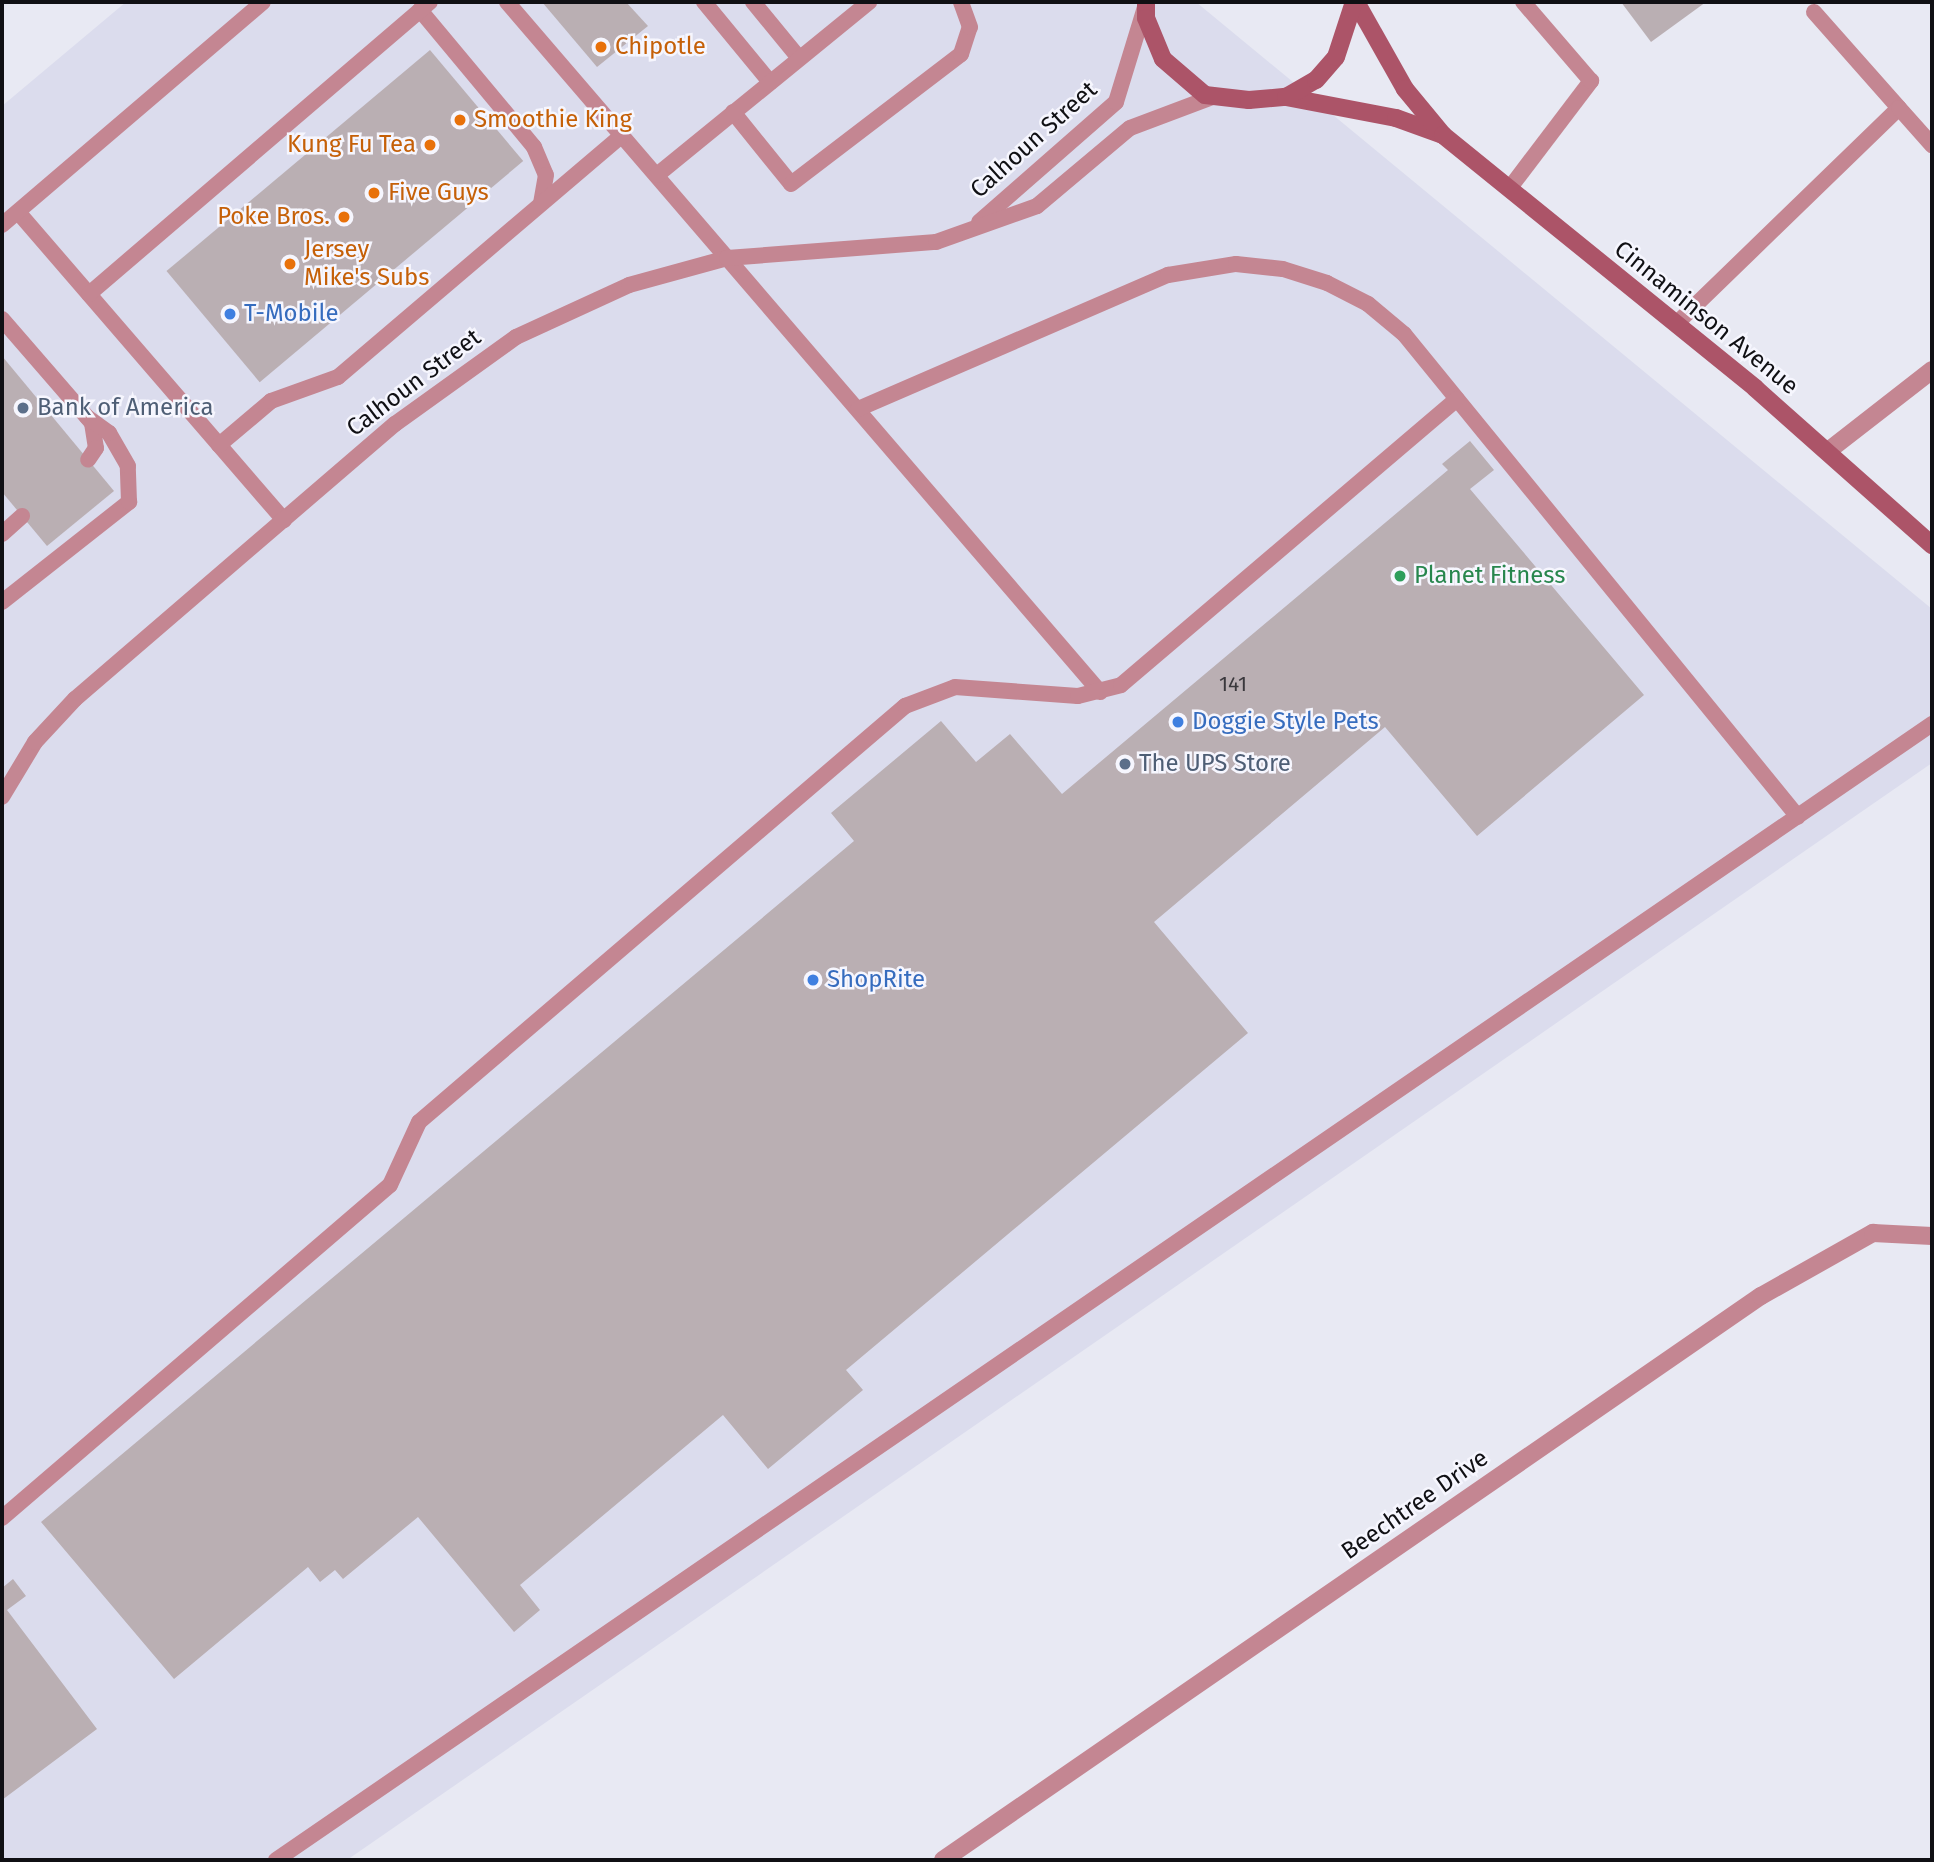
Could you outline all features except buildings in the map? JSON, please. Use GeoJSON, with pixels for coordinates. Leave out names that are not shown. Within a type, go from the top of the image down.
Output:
{"type":"FeatureCollection","features":[{"type":"Feature","properties":{"kind":"main road"},"geometry":{"type":"LineString","coordinates":[[1286,97],[1316,80],[1332,63],[1348,29],[1355,2]]}},
{"type":"Feature","properties":{"kind":"main road","name":"Cinnaminson Avenue"},"geometry":{"type":"LineString","coordinates":[[1355,2],[1405,89],[1443,135],[1828,451],[1932,545]]}},
{"type":"Feature","properties":{"kind":"main road"},"geometry":{"type":"LineString","coordinates":[[1146,3],[1163,59],[1187,84],[1212,97]]}},
{"type":"Feature","properties":{"kind":"main road","name":"Cinnaminson Avenue"},"geometry":{"type":"LineString","coordinates":[[1212,97],[1286,97],[1396,118],[1443,135]]}},
{"type":"Feature","properties":{"kind":"street"},"geometry":{"type":"LineString","coordinates":[[1828,451],[1932,370]]}},
{"type":"Feature","properties":{"kind":"street","name":"Beechtree Drive"},"geometry":{"type":"LineString","coordinates":[[943,1860],[1760,1296],[1873,1233],[1932,1236]]}},
{"type":"Feature","properties":{"kind":"lane"},"geometry":{"type":"LineString","coordinates":[[2,225],[263,2]]}},
{"type":"Feature","properties":{"kind":"lane"},"geometry":{"type":"LineString","coordinates":[[506,2],[1100,692]]}},
{"type":"Feature","properties":{"kind":"lane"},"geometry":{"type":"LineString","coordinates":[[705,2],[770,82]]}},
{"type":"Feature","properties":{"kind":"lane"},"geometry":{"type":"LineString","coordinates":[[753,2],[799,58]]}},
{"type":"Feature","properties":{"kind":"lane"},"geometry":{"type":"LineString","coordinates":[[657,175],[869,2]]}},
{"type":"Feature","properties":{"kind":"lane"},"geometry":{"type":"LineString","coordinates":[[733,112],[791,184],[961,54],[970,27],[961,2]]}},
{"type":"Feature","properties":{"kind":"lane"},"geometry":{"type":"LineString","coordinates":[[1509,189],[1591,81],[1522,2]]}},
{"type":"Feature","properties":{"kind":"lane","name":"Calhoun Street"},"geometry":{"type":"LineString","coordinates":[[972,228],[1116,102],[1146,3]]}},
{"type":"Feature","properties":{"kind":"lane"},"geometry":{"type":"LineString","coordinates":[[89,294],[425,6],[539,153],[546,174],[540,205]]}},
{"type":"Feature","properties":{"kind":"lane"},"geometry":{"type":"LineString","coordinates":[[1814,12],[1932,145]]}},
{"type":"Feature","properties":{"kind":"lane","name":"Calhoun Street"},"geometry":{"type":"LineString","coordinates":[[2,797],[35,742],[75,699],[395,424],[516,337],[629,285],[727,258],[936,242],[1037,206],[1130,128],[1212,97]]}},
{"type":"Feature","properties":{"kind":"lane"},"geometry":{"type":"LineString","coordinates":[[1676,324],[1899,108]]}},
{"type":"Feature","properties":{"kind":"lane"},"geometry":{"type":"LineString","coordinates":[[219,445],[271,401],[338,377],[622,135]]}},
{"type":"Feature","properties":{"kind":"lane"},"geometry":{"type":"LineString","coordinates":[[18,212],[284,520]]}},
{"type":"Feature","properties":{"kind":"lane"},"geometry":{"type":"LineString","coordinates":[[858,409],[1168,275],[1237,264],[1306,275],[1358,298],[1404,334],[1798,817]]}},
{"type":"Feature","properties":{"kind":"lane"},"geometry":{"type":"LineString","coordinates":[[2,318],[87,418],[109,433],[128,466],[129,502],[2,602]]}},
{"type":"Feature","properties":{"kind":"lane"},"geometry":{"type":"LineString","coordinates":[[2,1518],[390,1185],[419,1122],[905,706],[955,687],[1067,695],[1100,692],[1130,679],[1457,399]]}},
{"type":"Feature","properties":{"kind":"lane"},"geometry":{"type":"LineString","coordinates":[[87,418],[97,440],[88,460]]}},
{"type":"Feature","properties":{"kind":"lane"},"geometry":{"type":"LineString","coordinates":[[2,534],[22,516]]}},
{"type":"Feature","properties":{"kind":"lane"},"geometry":{"type":"LineString","coordinates":[[276,1860],[1932,724]]}},
{"type":"Feature","properties":{"kind":"shaded area"},"geometry":{"type":"Polygon","coordinates":[[[126,2],[1196,2],[1932,609],[1932,763],[347,1860],[2,1860],[2,106],[126,2]]]}},
{"type":"Feature","properties":{"kind":"place","name":"Chipotle"},"geometry":{"type":"Point","coordinates":[601,47]}},
{"type":"Feature","properties":{"kind":"place","name":"Smoothie King"},"geometry":{"type":"Point","coordinates":[460,120]}},
{"type":"Feature","properties":{"kind":"place","name":"Kung Fu Tea"},"geometry":{"type":"Point","coordinates":[430,145]}},
{"type":"Feature","properties":{"kind":"place","name":"Five Guys"},"geometry":{"type":"Point","coordinates":[374,193]}},
{"type":"Feature","properties":{"kind":"place","name":"Poke Bros."},"geometry":{"type":"Point","coordinates":[344,217]}},
{"type":"Feature","properties":{"kind":"place","name":"Jersey Mike's Subs"},"geometry":{"type":"Point","coordinates":[290,264]}},
{"type":"Feature","properties":{"kind":"place","name":"T-Mobile"},"geometry":{"type":"Point","coordinates":[230,314]}},
{"type":"Feature","properties":{"kind":"place","name":"Bank of America"},"geometry":{"type":"Point","coordinates":[23,408]}},
{"type":"Feature","properties":{"kind":"place","name":"Planet Fitness"},"geometry":{"type":"Point","coordinates":[1400,576]}},
{"type":"Feature","properties":{"kind":"place","name":"Doggie Style Pets"},"geometry":{"type":"Point","coordinates":[1178,722]}},
{"type":"Feature","properties":{"kind":"place","name":"The UPS Store"},"geometry":{"type":"Point","coordinates":[1125,764]}},
{"type":"Feature","properties":{"kind":"place","name":"ShopRite"},"geometry":{"type":"Point","coordinates":[813,980]}}]}
